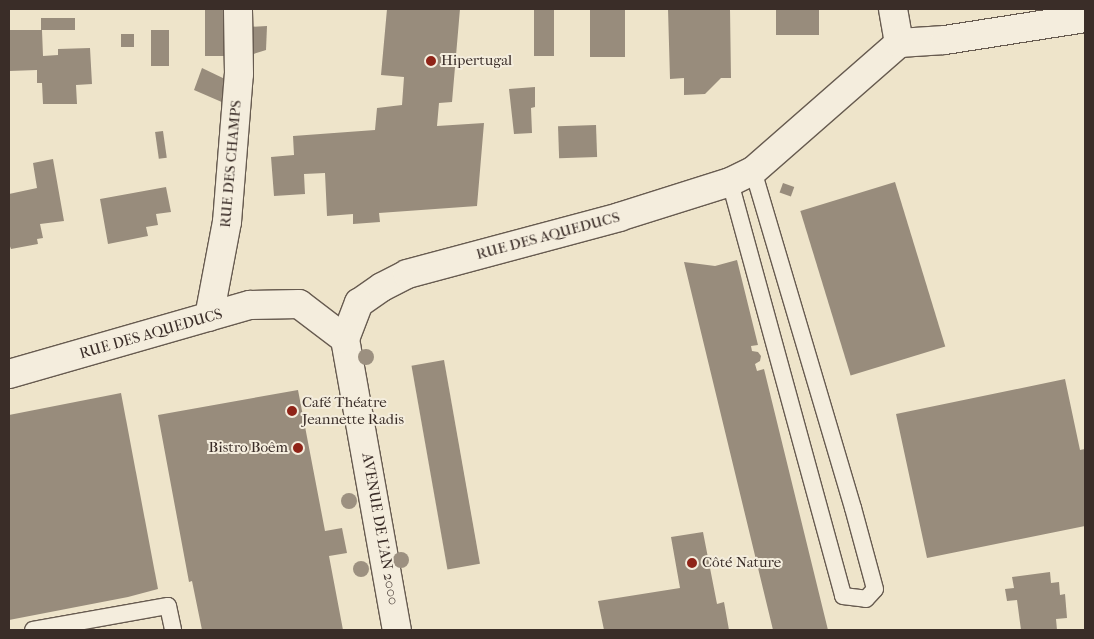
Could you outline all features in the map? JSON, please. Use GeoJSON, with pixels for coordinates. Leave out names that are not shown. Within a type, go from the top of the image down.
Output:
{"type":"FeatureCollection","features":[{"type":"Feature","properties":{"kind":"street","name":"RUE DES CHAMPS"},"geometry":{"type":"LineString","coordinates":[[209,317],[227,222],[239,74],[238,9]]}},
{"type":"Feature","properties":{"kind":"street"},"geometry":{"type":"LineString","coordinates":[[893,9],[899,43],[945,40],[1085,18]]}},
{"type":"Feature","properties":{"kind":"street","name":"RUE DES AQUEDUCS"},"geometry":{"type":"LineString","coordinates":[[9,374],[250,305],[299,304],[345,339],[359,303],[382,287],[407,274],[619,218],[741,176],[899,43]]}},
{"type":"Feature","properties":{"kind":"street","name":"AVENUE DE L'AN 2000"},"geometry":{"type":"LineString","coordinates":[[345,339],[397,630]]}},
{"type":"Feature","properties":{"kind":"lane"},"geometry":{"type":"LineString","coordinates":[[741,176],[854,508],[875,590],[866,598],[843,596],[741,176]]}},
{"type":"Feature","properties":{"kind":"lane"},"geometry":{"type":"LineString","coordinates":[[33,630],[168,606],[173,630]]}},
{"type":"Feature","properties":{"kind":"building"},"geometry":{"type":"Polygon","coordinates":[[[205,9],[230,9],[230,56],[205,56],[205,9]]]}},
{"type":"Feature","properties":{"kind":"building"},"geometry":{"type":"Polygon","coordinates":[[[387,9],[460,9],[452,102],[439,103],[437,126],[484,123],[477,206],[379,213],[380,222],[353,224],[353,214],[327,216],[325,173],[304,174],[305,194],[274,196],[271,157],[294,155],[293,136],[375,130],[377,108],[402,105],[404,77],[381,75],[387,9]]]}},
{"type":"Feature","properties":{"kind":"building"},"geometry":{"type":"Polygon","coordinates":[[[534,9],[554,9],[554,56],[534,56],[534,9]]]}},
{"type":"Feature","properties":{"kind":"building"},"geometry":{"type":"Polygon","coordinates":[[[590,9],[625,9],[625,57],[590,57],[590,9]]]}},
{"type":"Feature","properties":{"kind":"building"},"geometry":{"type":"Polygon","coordinates":[[[668,9],[730,9],[731,78],[721,78],[705,94],[684,95],[684,78],[670,79],[668,9]]]}},
{"type":"Feature","properties":{"kind":"building"},"geometry":{"type":"Polygon","coordinates":[[[776,9],[819,9],[819,35],[776,35],[776,9]]]}},
{"type":"Feature","properties":{"kind":"building"},"geometry":{"type":"Polygon","coordinates":[[[41,18],[75,18],[75,30],[41,30],[41,18]]]}},
{"type":"Feature","properties":{"kind":"building"},"geometry":{"type":"Polygon","coordinates":[[[267,26],[266,50],[247,56],[248,27],[267,26]]]}},
{"type":"Feature","properties":{"kind":"building"},"geometry":{"type":"Polygon","coordinates":[[[9,30],[42,30],[43,56],[58,55],[58,49],[90,48],[92,84],[76,85],[77,104],[43,104],[42,83],[37,83],[37,70],[9,71],[9,30]]]}},
{"type":"Feature","properties":{"kind":"building"},"geometry":{"type":"Polygon","coordinates":[[[151,30],[169,30],[169,66],[151,66],[151,30]]]}},
{"type":"Feature","properties":{"kind":"building"},"geometry":{"type":"Polygon","coordinates":[[[121,34],[134,34],[134,47],[121,47],[121,34]]]}},
{"type":"Feature","properties":{"kind":"building"},"geometry":{"type":"Polygon","coordinates":[[[202,68],[227,80],[224,103],[194,90],[202,68]]]}},
{"type":"Feature","properties":{"kind":"building"},"geometry":{"type":"Polygon","coordinates":[[[535,87],[535,107],[531,108],[532,133],[514,134],[509,89],[535,87]]]}},
{"type":"Feature","properties":{"kind":"building"},"geometry":{"type":"Polygon","coordinates":[[[596,125],[597,157],[559,158],[558,126],[596,125]]]}},
{"type":"Feature","properties":{"kind":"building"},"geometry":{"type":"Polygon","coordinates":[[[163,131],[167,158],[159,159],[155,132],[163,131]]]}},
{"type":"Feature","properties":{"kind":"building"},"geometry":{"type":"Polygon","coordinates":[[[53,159],[64,221],[40,224],[43,238],[37,239],[38,244],[11,249],[9,244],[9,194],[37,188],[33,163],[53,159]]]}},
{"type":"Feature","properties":{"kind":"building"},"geometry":{"type":"Polygon","coordinates":[[[895,182],[945,346],[851,375],[800,211],[895,182]]]}},
{"type":"Feature","properties":{"kind":"building"},"geometry":{"type":"Polygon","coordinates":[[[783,183],[794,187],[791,197],[780,192],[783,183]]]}},
{"type":"Feature","properties":{"kind":"building"},"geometry":{"type":"Polygon","coordinates":[[[166,187],[171,212],[156,214],[158,225],[146,227],[148,236],[108,244],[100,199],[166,187]]]}},
{"type":"Feature","properties":{"kind":"building"},"geometry":{"type":"Polygon","coordinates":[[[737,260],[758,345],[751,346],[752,351],[758,352],[761,356],[760,361],[755,364],[757,371],[764,369],[828,630],[773,630],[684,262],[715,266],[737,260]]]}},
{"type":"Feature","properties":{"kind":"building"},"geometry":{"type":"Polygon","coordinates":[[[444,360],[480,564],[447,570],[412,366],[444,360]]]}},
{"type":"Feature","properties":{"kind":"building"},"geometry":{"type":"Polygon","coordinates":[[[1065,379],[1080,450],[1085,449],[1085,526],[927,558],[896,414],[1065,379]]]}},
{"type":"Feature","properties":{"kind":"building"},"geometry":{"type":"Polygon","coordinates":[[[298,390],[325,531],[342,528],[347,553],[329,556],[343,630],[202,630],[192,581],[189,582],[158,415],[298,390]]]}},
{"type":"Feature","properties":{"kind":"building"},"geometry":{"type":"Polygon","coordinates":[[[121,393],[158,589],[128,597],[9,620],[9,415],[121,393]]]}},
{"type":"Feature","properties":{"kind":"building","name":"Côté Nature"},"geometry":{"type":"Polygon","coordinates":[[[703,532],[717,604],[724,602],[729,630],[604,630],[598,601],[680,588],[671,537],[703,532]]]}},
{"type":"Feature","properties":{"kind":"building"},"geometry":{"type":"Polygon","coordinates":[[[1050,572],[1051,583],[1059,582],[1060,595],[1065,594],[1067,618],[1056,619],[1057,630],[1021,630],[1017,600],[1007,601],[1005,589],[1014,588],[1012,577],[1050,572]]]}},
{"type":"Feature","properties":{"kind":"place","name":"Hipertugal"},"geometry":{"type":"Point","coordinates":[431,61]}},
{"type":"Feature","properties":{"kind":"place","name":"Café Théatre Jeannette Radis"},"geometry":{"type":"Point","coordinates":[292,411]}},
{"type":"Feature","properties":{"kind":"place","name":"Bistro Boêm"},"geometry":{"type":"Point","coordinates":[298,448]}},
{"type":"Feature","properties":{"kind":"place","name":"Côté Nature"},"geometry":{"type":"Point","coordinates":[692,563]}}]}
